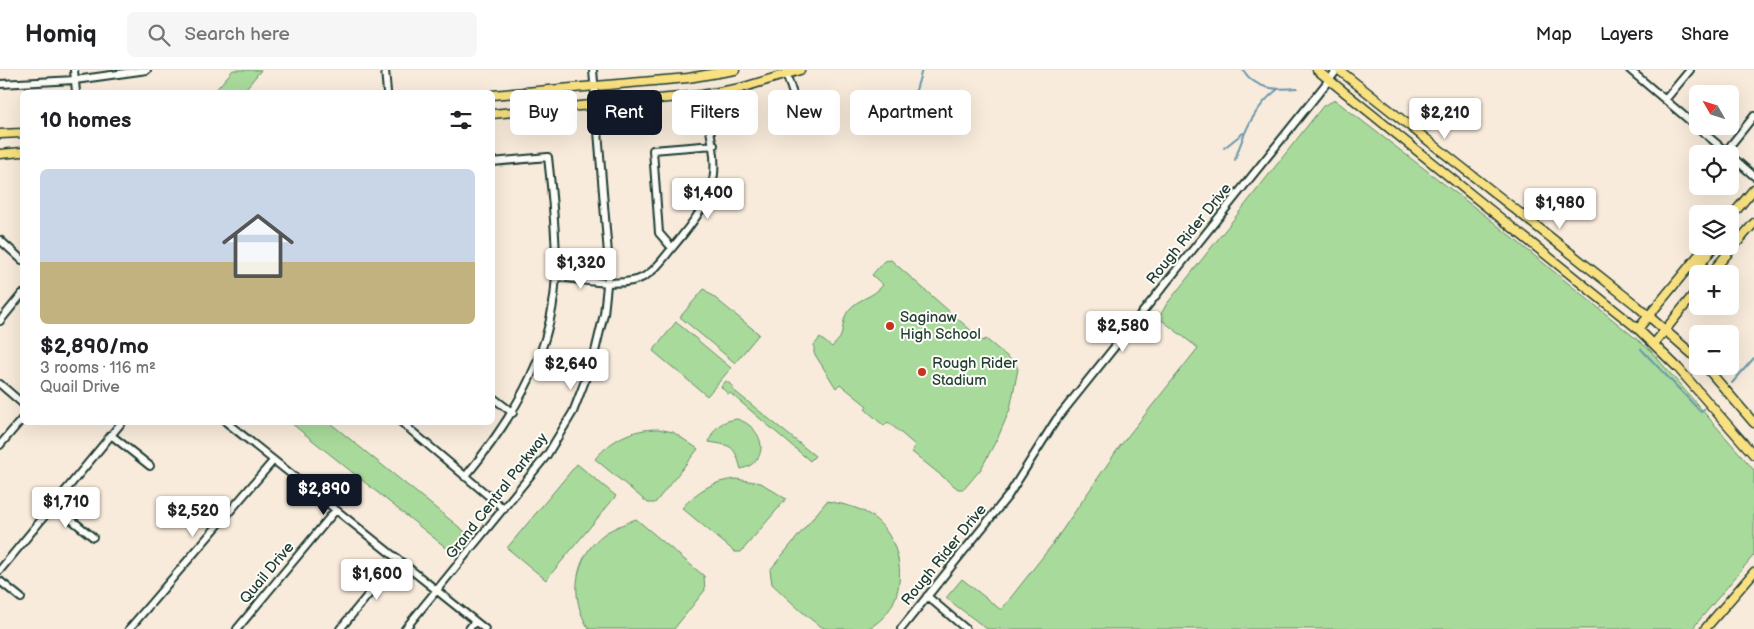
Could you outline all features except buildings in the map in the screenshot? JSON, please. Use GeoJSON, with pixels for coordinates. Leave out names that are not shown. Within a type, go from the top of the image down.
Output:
{"type":"FeatureCollection","features":[{"type":"Feature","properties":{"kind":"main road"},"geometry":{"type":"LineString","coordinates":[[495,95],[688,78],[735,70]]}},
{"type":"Feature","properties":{"kind":"main road"},"geometry":{"type":"LineString","coordinates":[[731,90],[786,72],[800,70]]}},
{"type":"Feature","properties":{"kind":"main road"},"geometry":{"type":"LineString","coordinates":[[1317,70],[1638,329],[1678,368],[1754,455]]}},
{"type":"Feature","properties":{"kind":"main road"},"geometry":{"type":"LineString","coordinates":[[1338,70],[1649,315],[1689,351]]}},
{"type":"Feature","properties":{"kind":"main road"},"geometry":{"type":"LineString","coordinates":[[495,114],[587,105]]}},
{"type":"Feature","properties":{"kind":"main road"},"geometry":{"type":"LineString","coordinates":[[0,134],[20,133]]}},
{"type":"Feature","properties":{"kind":"main road"},"geometry":{"type":"LineString","coordinates":[[0,154],[20,152]]}},
{"type":"Feature","properties":{"kind":"main road"},"geometry":{"type":"LineString","coordinates":[[1739,207],[1754,189]]}},
{"type":"Feature","properties":{"kind":"main road"},"geometry":{"type":"LineString","coordinates":[[1718,265],[1754,223]]}},
{"type":"Feature","properties":{"kind":"main road"},"geometry":{"type":"LineString","coordinates":[[1638,329],[1699,255]]}},
{"type":"Feature","properties":{"kind":"main road"},"geometry":{"type":"LineString","coordinates":[[1654,344],[1689,300]]}},
{"type":"Feature","properties":{"kind":"main road"},"geometry":{"type":"LineString","coordinates":[[1713,375],[1754,423]]}},
{"type":"Feature","properties":{"kind":"main road"},"geometry":{"type":"LineString","coordinates":[[1705,629],[1754,572]]}},
{"type":"Feature","properties":{"kind":"street"},"geometry":{"type":"LineString","coordinates":[[74,70],[76,90]]}},
{"type":"Feature","properties":{"kind":"street"},"geometry":{"type":"LineString","coordinates":[[0,84],[75,80],[147,70]]}},
{"type":"Feature","properties":{"kind":"street"},"geometry":{"type":"LineString","coordinates":[[385,70],[386,90]]}},
{"type":"Feature","properties":{"kind":"street","name":"Grand Central Parkway"},"geometry":{"type":"LineString","coordinates":[[593,70],[595,90]]}},
{"type":"Feature","properties":{"kind":"street","name":"Rough Rider Drive"},"geometry":{"type":"LineString","coordinates":[[900,629],[1008,496],[1056,420],[1338,70]]}},
{"type":"Feature","properties":{"kind":"street"},"geometry":{"type":"LineString","coordinates":[[1630,70],[1718,145]]}},
{"type":"Feature","properties":{"kind":"street"},"geometry":{"type":"LineString","coordinates":[[1665,100],[1690,70]]}},
{"type":"Feature","properties":{"kind":"street"},"geometry":{"type":"LineString","coordinates":[[786,72],[792,90]]}},
{"type":"Feature","properties":{"kind":"street"},"geometry":{"type":"LineString","coordinates":[[1734,145],[1754,116]]}},
{"type":"Feature","properties":{"kind":"street","name":"Grand Central Parkway"},"geometry":{"type":"LineString","coordinates":[[405,629],[548,455],[573,412],[597,349],[608,282],[608,237],[599,135]]}},
{"type":"Feature","properties":{"kind":"street"},"geometry":{"type":"LineString","coordinates":[[556,277],[608,282],[632,281],[645,276],[672,248],[699,215],[708,198],[715,172],[714,145],[712,135]]}},
{"type":"Feature","properties":{"kind":"street"},"geometry":{"type":"LineString","coordinates":[[672,248],[659,233],[653,150],[714,145]]}},
{"type":"Feature","properties":{"kind":"street"},"geometry":{"type":"LineString","coordinates":[[465,478],[513,413],[530,380],[545,341],[556,277],[556,244],[548,156],[495,162]]}},
{"type":"Feature","properties":{"kind":"street"},"geometry":{"type":"LineString","coordinates":[[1739,163],[1754,176]]}},
{"type":"Feature","properties":{"kind":"street"},"geometry":{"type":"LineString","coordinates":[[0,240],[20,258]]}},
{"type":"Feature","properties":{"kind":"street"},"geometry":{"type":"LineString","coordinates":[[0,321],[20,296]]}},
{"type":"Feature","properties":{"kind":"street"},"geometry":{"type":"LineString","coordinates":[[0,384],[20,401]]}},
{"type":"Feature","properties":{"kind":"street"},"geometry":{"type":"LineString","coordinates":[[495,399],[513,413]]}},
{"type":"Feature","properties":{"kind":"street"},"geometry":{"type":"LineString","coordinates":[[0,446],[20,421]]}},
{"type":"Feature","properties":{"kind":"street"},"geometry":{"type":"LineString","coordinates":[[0,570],[119,425]]}},
{"type":"Feature","properties":{"kind":"street"},"geometry":{"type":"LineString","coordinates":[[230,425],[335,511],[486,629]]}},
{"type":"Feature","properties":{"kind":"street"},"geometry":{"type":"LineString","coordinates":[[403,425],[504,509]]}},
{"type":"Feature","properties":{"kind":"street"},"geometry":{"type":"LineString","coordinates":[[111,435],[150,466]]}},
{"type":"Feature","properties":{"kind":"street"},"geometry":{"type":"LineString","coordinates":[[130,629],[273,461]]}},
{"type":"Feature","properties":{"kind":"street"},"geometry":{"type":"LineString","coordinates":[[53,505],[92,537]]}},
{"type":"Feature","properties":{"kind":"street","name":"Quail Drive"},"geometry":{"type":"LineString","coordinates":[[237,629],[335,511]]}},
{"type":"Feature","properties":{"kind":"street"},"geometry":{"type":"LineString","coordinates":[[340,629],[397,560]]}},
{"type":"Feature","properties":{"kind":"street"},"geometry":{"type":"LineString","coordinates":[[0,581],[21,598]]}},
{"type":"Feature","properties":{"kind":"street"},"geometry":{"type":"LineString","coordinates":[[926,596],[966,629]]}},
{"type":"Feature","properties":{"kind":"street"},"geometry":{"type":"LineString","coordinates":[[468,629],[475,621]]}},
{"type":"Feature","properties":{"kind":"green space"},"geometry":{"type":"Polygon","coordinates":[[[233,70],[261,70],[245,90],[216,90],[233,70]]]}},
{"type":"Feature","properties":{"kind":"green space"},"geometry":{"type":"Polygon","coordinates":[[[1335,100],[1487,217],[1650,350],[1754,470],[1754,555],[1692,629],[987,629],[946,598],[962,579],[1001,610],[1052,545],[1120,446],[1198,348],[1159,318],[1166,305],[1323,106],[1335,100]]]}},
{"type":"Feature","properties":{"kind":"green space","name":"Rough Rider Stadium"},"geometry":{"type":"Polygon","coordinates":[[[891,260],[983,341],[986,339],[1015,363],[1018,369],[1010,409],[999,435],[981,469],[964,489],[958,489],[912,452],[915,445],[888,422],[884,426],[865,409],[867,406],[840,384],[836,388],[814,353],[814,345],[820,338],[832,347],[839,339],[848,311],[852,306],[879,290],[883,285],[872,275],[884,261],[891,260]]]}},
{"type":"Feature","properties":{"kind":"green space"},"geometry":{"type":"Polygon","coordinates":[[[704,289],[759,334],[735,363],[680,317],[704,289]]]}},
{"type":"Feature","properties":{"kind":"green space"},"geometry":{"type":"Polygon","coordinates":[[[676,322],[731,368],[707,396],[653,351],[676,322]]]}},
{"type":"Feature","properties":{"kind":"green space"},"geometry":{"type":"Polygon","coordinates":[[[726,381],[734,387],[732,389],[815,456],[810,461],[730,393],[728,394],[721,387],[726,381]]]}},
{"type":"Feature","properties":{"kind":"green space"},"geometry":{"type":"Polygon","coordinates":[[[737,419],[753,429],[761,444],[757,459],[751,465],[741,469],[736,455],[731,448],[709,442],[713,432],[722,423],[737,419]]]}},
{"type":"Feature","properties":{"kind":"green space"},"geometry":{"type":"Polygon","coordinates":[[[293,425],[332,425],[469,535],[454,554],[293,425]]]}},
{"type":"Feature","properties":{"kind":"green space"},"geometry":{"type":"Polygon","coordinates":[[[649,429],[673,432],[698,449],[655,503],[648,503],[595,459],[608,446],[623,436],[649,429]]]}},
{"type":"Feature","properties":{"kind":"green space"},"geometry":{"type":"Polygon","coordinates":[[[577,464],[616,496],[546,580],[507,548],[577,464]]]}},
{"type":"Feature","properties":{"kind":"green space"},"geometry":{"type":"Polygon","coordinates":[[[736,479],[761,483],[786,499],[741,552],[735,552],[682,508],[706,488],[720,482],[736,479]]]}},
{"type":"Feature","properties":{"kind":"green space"},"geometry":{"type":"Polygon","coordinates":[[[827,501],[855,508],[870,515],[882,526],[891,540],[897,556],[900,572],[898,589],[892,604],[883,618],[869,628],[824,628],[805,614],[772,584],[770,570],[827,501]]]}},
{"type":"Feature","properties":{"kind":"green space"},"geometry":{"type":"Polygon","coordinates":[[[636,519],[704,576],[705,590],[674,629],[589,629],[582,617],[578,603],[578,577],[581,564],[587,552],[607,532],[636,519]]]}},
{"type":"Feature","properties":{"kind":"waterway"},"geometry":{"type":"LineString","coordinates":[[916,90],[922,70]]}},
{"type":"Feature","properties":{"kind":"waterway"},"geometry":{"type":"LineString","coordinates":[[1243,70],[1248,77],[1260,85],[1281,89],[1297,88]]}},
{"type":"Feature","properties":{"kind":"waterway"},"geometry":{"type":"LineString","coordinates":[[1235,160],[1242,140],[1256,112],[1278,89]]}},
{"type":"Feature","properties":{"kind":"waterway"},"geometry":{"type":"LineString","coordinates":[[1224,148],[1243,133]]}},
{"type":"Feature","properties":{"kind":"waterway"},"geometry":{"type":"LineString","coordinates":[[1641,349],[1701,412],[1704,409]]}},
{"type":"Feature","properties":{"kind":"waterway"},"geometry":{"type":"LineString","coordinates":[[1732,383],[1754,358]]}},
{"type":"Feature","properties":{"kind":"place","name":"Saginaw High School"},"geometry":{"type":"Point","coordinates":[890,326]}},
{"type":"Feature","properties":{"kind":"place","name":"Rough Rider Stadium"},"geometry":{"type":"Point","coordinates":[922,372]}}]}
